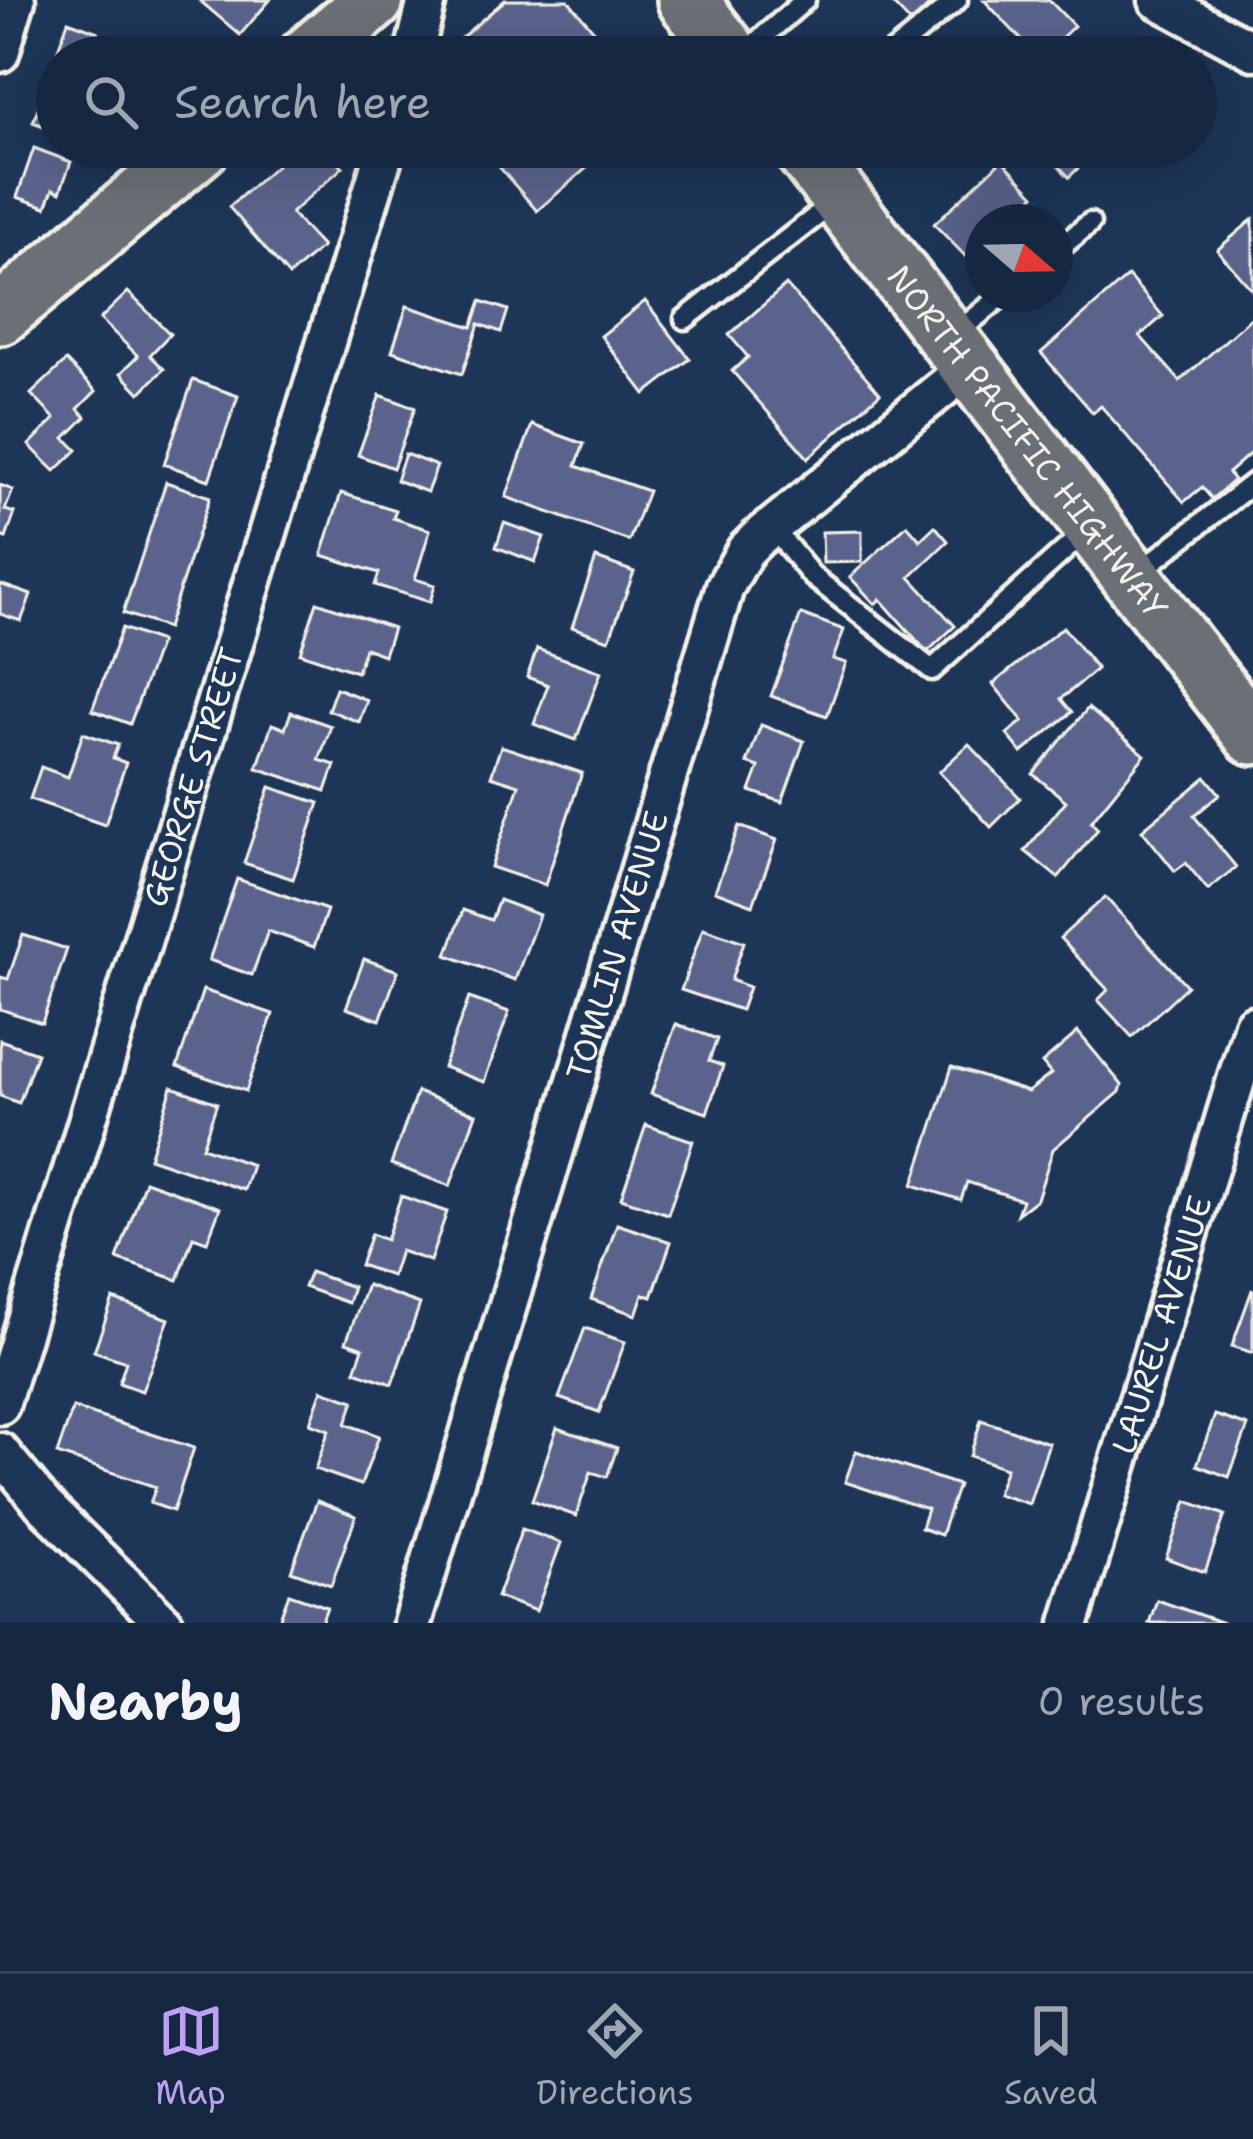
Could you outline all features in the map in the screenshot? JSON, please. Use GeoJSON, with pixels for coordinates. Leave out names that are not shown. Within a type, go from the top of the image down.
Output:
{"type":"FeatureCollection","features":[{"type":"Feature","properties":{"kind":"main road"},"geometry":{"type":"LineString","coordinates":[[332,36],[374,0]]}},
{"type":"Feature","properties":{"kind":"main road"},"geometry":{"type":"LineString","coordinates":[[688,0],[718,36]]}},
{"type":"Feature","properties":{"kind":"main road"},"geometry":{"type":"LineString","coordinates":[[0,315],[175,168]]}},
{"type":"Feature","properties":{"kind":"main road","name":"NORTH PACIFIC HIGHWAY"},"geometry":{"type":"LineString","coordinates":[[817,168],[1253,735]]}},
{"type":"Feature","properties":{"kind":"street"},"geometry":{"type":"LineString","coordinates":[[0,53],[16,0]]}},
{"type":"Feature","properties":{"kind":"street"},"geometry":{"type":"LineString","coordinates":[[418,36],[427,0]]}},
{"type":"Feature","properties":{"kind":"street"},"geometry":{"type":"LineString","coordinates":[[1158,0],[1253,51]]}},
{"type":"Feature","properties":{"kind":"street","name":"GEORGE STREET"},"geometry":{"type":"LineString","coordinates":[[0,1405],[380,168]]}},
{"type":"Feature","properties":{"kind":"street","name":"TOMLIN AVENUE"},"geometry":{"type":"LineString","coordinates":[[412,1623],[725,587],[745,551],[960,353]]}},
{"type":"Feature","properties":{"kind":"street","name":"LAUREL AVENUE"},"geometry":{"type":"LineString","coordinates":[[1070,1623],[1253,1025]]}},
{"type":"Feature","properties":{"kind":"street"},"geometry":{"type":"LineString","coordinates":[[0,1452],[44,1505],[164,1623]]}},
{"type":"Feature","properties":{"kind":"lane"},"geometry":{"type":"LineString","coordinates":[[761,36],[805,0]]}},
{"type":"Feature","properties":{"kind":"lane"},"geometry":{"type":"LineString","coordinates":[[913,36],[957,0]]}},
{"type":"Feature","properties":{"kind":"lane"},"geometry":{"type":"LineString","coordinates":[[685,319],[840,197]]}},
{"type":"Feature","properties":{"kind":"lane"},"geometry":{"type":"LineString","coordinates":[[1073,237],[1090,223]]}},
{"type":"Feature","properties":{"kind":"lane"},"geometry":{"type":"LineString","coordinates":[[960,353],[991,312]]}},
{"type":"Feature","properties":{"kind":"lane"},"geometry":{"type":"LineString","coordinates":[[1133,577],[1253,483]]}},
{"type":"Feature","properties":{"kind":"lane"},"geometry":{"type":"LineString","coordinates":[[772,527],[812,576],[932,670],[1093,524]]}},
{"type":"Feature","properties":{"kind":"building"},"geometry":{"type":"Polygon","coordinates":[[[199,0],[270,0],[240,35],[199,0]]]}},
{"type":"Feature","properties":{"kind":"building"},"geometry":{"type":"Polygon","coordinates":[[[505,0],[568,0],[598,36],[463,36],[505,0]]]}},
{"type":"Feature","properties":{"kind":"building"},"geometry":{"type":"Polygon","coordinates":[[[889,0],[935,0],[911,23],[889,0]]]}},
{"type":"Feature","properties":{"kind":"building"},"geometry":{"type":"Polygon","coordinates":[[[984,0],[1049,0],[1074,26],[1063,36],[1018,36],[984,0]]]}},
{"type":"Feature","properties":{"kind":"building"},"geometry":{"type":"Polygon","coordinates":[[[68,21],[98,32],[97,36],[63,36],[68,21]]]}},
{"type":"Feature","properties":{"kind":"building"},"geometry":{"type":"Polygon","coordinates":[[[34,148],[36,168],[69,168],[60,192],[53,189],[46,207],[17,197],[34,148]]]}},
{"type":"Feature","properties":{"kind":"building"},"geometry":{"type":"Polygon","coordinates":[[[273,168],[342,168],[291,213],[322,247],[289,276],[229,207],[273,168]]]}},
{"type":"Feature","properties":{"kind":"building"},"geometry":{"type":"Polygon","coordinates":[[[500,168],[587,168],[537,211],[500,168]]]}},
{"type":"Feature","properties":{"kind":"building"},"geometry":{"type":"Polygon","coordinates":[[[994,168],[1010,168],[1035,195],[1026,204],[965,204],[965,256],[934,224],[994,168]]]}},
{"type":"Feature","properties":{"kind":"building"},"geometry":{"type":"Polygon","coordinates":[[[1253,219],[1253,291],[1217,250],[1253,219]]]}},
{"type":"Feature","properties":{"kind":"building"},"geometry":{"type":"Polygon","coordinates":[[[1128,276],[1163,316],[1140,336],[1180,381],[1253,316],[1253,451],[1228,473],[1234,480],[1212,499],[1202,487],[1184,502],[1101,406],[1093,413],[1041,353],[1128,276]]]}},
{"type":"Feature","properties":{"kind":"building"},"geometry":{"type":"Polygon","coordinates":[[[786,285],[880,393],[808,458],[732,371],[748,357],[729,335],[786,285]]]}},
{"type":"Feature","properties":{"kind":"building"},"geometry":{"type":"Polygon","coordinates":[[[128,292],[170,334],[150,355],[164,369],[140,393],[121,373],[138,356],[100,319],[128,292]]]}},
{"type":"Feature","properties":{"kind":"building"},"geometry":{"type":"Polygon","coordinates":[[[481,301],[508,310],[501,332],[479,324],[462,374],[392,351],[407,306],[472,327],[481,301]]]}},
{"type":"Feature","properties":{"kind":"building"},"geometry":{"type":"Polygon","coordinates":[[[645,301],[690,359],[645,394],[601,336],[645,301]]]}},
{"type":"Feature","properties":{"kind":"building"},"geometry":{"type":"Polygon","coordinates":[[[66,361],[96,391],[78,409],[86,417],[65,438],[77,450],[55,471],[29,445],[55,419],[31,394],[66,361]]]}},
{"type":"Feature","properties":{"kind":"building"},"geometry":{"type":"Polygon","coordinates":[[[193,380],[238,396],[209,480],[164,464],[193,380]]]}},
{"type":"Feature","properties":{"kind":"building"},"geometry":{"type":"Polygon","coordinates":[[[380,395],[415,408],[393,468],[358,455],[380,395]]]}},
{"type":"Feature","properties":{"kind":"building"},"geometry":{"type":"Polygon","coordinates":[[[532,425],[584,444],[576,466],[648,491],[629,541],[506,497],[532,425]]]}},
{"type":"Feature","properties":{"kind":"building"},"geometry":{"type":"Polygon","coordinates":[[[405,454],[437,466],[427,492],[396,480],[405,454]]]}},
{"type":"Feature","properties":{"kind":"building"},"geometry":{"type":"Polygon","coordinates":[[[166,482],[210,497],[167,628],[123,613],[166,482]]]}},
{"type":"Feature","properties":{"kind":"building"},"geometry":{"type":"Polygon","coordinates":[[[0,485],[13,490],[5,510],[15,513],[6,538],[0,536],[0,485]]]}},
{"type":"Feature","properties":{"kind":"building"},"geometry":{"type":"Polygon","coordinates":[[[341,493],[396,510],[393,518],[430,530],[415,579],[435,585],[430,602],[375,585],[379,573],[322,555],[341,493]]]}},
{"type":"Feature","properties":{"kind":"building"},"geometry":{"type":"Polygon","coordinates":[[[504,523],[544,537],[535,562],[496,547],[504,523]]]}},
{"type":"Feature","properties":{"kind":"building"},"geometry":{"type":"Polygon","coordinates":[[[907,525],[920,540],[935,526],[948,541],[910,577],[955,626],[927,652],[880,599],[875,604],[850,577],[907,525]]]}},
{"type":"Feature","properties":{"kind":"building"},"geometry":{"type":"Polygon","coordinates":[[[862,531],[862,562],[823,563],[822,532],[862,531]]]}},
{"type":"Feature","properties":{"kind":"building"},"geometry":{"type":"Polygon","coordinates":[[[596,558],[634,572],[609,640],[572,627],[596,558]]]}},
{"type":"Feature","properties":{"kind":"building"},"geometry":{"type":"Polygon","coordinates":[[[0,584],[31,595],[21,621],[0,614],[0,584]]]}},
{"type":"Feature","properties":{"kind":"building"},"geometry":{"type":"Polygon","coordinates":[[[317,602],[393,628],[384,655],[365,648],[357,672],[300,653],[317,602]]]}},
{"type":"Feature","properties":{"kind":"building"},"geometry":{"type":"Polygon","coordinates":[[[801,614],[844,630],[833,659],[846,663],[827,716],[771,696],[801,614]]]}},
{"type":"Feature","properties":{"kind":"building"},"geometry":{"type":"Polygon","coordinates":[[[1063,627],[1097,669],[1061,699],[1072,712],[1022,753],[1007,734],[1023,721],[993,684],[1063,627]]]}},
{"type":"Feature","properties":{"kind":"building"},"geometry":{"type":"Polygon","coordinates":[[[122,628],[160,642],[130,724],[92,710],[122,628]]]}},
{"type":"Feature","properties":{"kind":"building"},"geometry":{"type":"Polygon","coordinates":[[[537,649],[601,672],[576,740],[534,724],[548,685],[527,677],[537,649]]]}},
{"type":"Feature","properties":{"kind":"building"},"geometry":{"type":"Polygon","coordinates":[[[336,688],[367,700],[359,722],[328,710],[336,688]]]}},
{"type":"Feature","properties":{"kind":"building"},"geometry":{"type":"Polygon","coordinates":[[[1088,708],[1145,755],[1091,822],[1098,829],[1058,878],[1025,851],[1066,801],[1033,774],[1088,708]]]}},
{"type":"Feature","properties":{"kind":"building"},"geometry":{"type":"Polygon","coordinates":[[[291,712],[331,726],[319,760],[335,765],[326,791],[257,768],[272,724],[285,729],[291,712]]]}},
{"type":"Feature","properties":{"kind":"building"},"geometry":{"type":"Polygon","coordinates":[[[761,725],[804,741],[782,802],[750,791],[759,767],[747,763],[761,725]]]}},
{"type":"Feature","properties":{"kind":"building"},"geometry":{"type":"Polygon","coordinates":[[[83,733],[118,745],[113,758],[126,763],[105,825],[30,799],[41,767],[68,777],[83,733]]]}},
{"type":"Feature","properties":{"kind":"building"},"geometry":{"type":"Polygon","coordinates":[[[969,744],[1020,798],[991,827],[939,772],[969,744]]]}},
{"type":"Feature","properties":{"kind":"building"},"geometry":{"type":"Polygon","coordinates":[[[501,746],[582,773],[545,885],[491,867],[519,785],[491,776],[501,746]]]}},
{"type":"Feature","properties":{"kind":"building"},"geometry":{"type":"Polygon","coordinates":[[[1206,777],[1220,794],[1194,816],[1236,867],[1208,890],[1186,863],[1175,871],[1142,830],[1206,777]]]}},
{"type":"Feature","properties":{"kind":"building"},"geometry":{"type":"Polygon","coordinates":[[[270,787],[319,803],[293,879],[244,863],[270,787]]]}},
{"type":"Feature","properties":{"kind":"building"},"geometry":{"type":"Polygon","coordinates":[[[739,826],[777,840],[753,905],[715,891],[739,826]]]}},
{"type":"Feature","properties":{"kind":"building"},"geometry":{"type":"Polygon","coordinates":[[[237,879],[327,910],[314,947],[268,931],[252,975],[209,960],[237,879]]]}},
{"type":"Feature","properties":{"kind":"building"},"geometry":{"type":"Polygon","coordinates":[[[1105,897],[1187,986],[1132,1037],[1098,1000],[1108,990],[1060,938],[1105,897]]]}},
{"type":"Feature","properties":{"kind":"building"},"geometry":{"type":"Polygon","coordinates":[[[499,900],[539,915],[515,980],[447,955],[463,910],[491,920],[499,900]]]}},
{"type":"Feature","properties":{"kind":"building"},"geometry":{"type":"Polygon","coordinates":[[[703,928],[744,942],[731,980],[749,987],[741,1010],[681,990],[703,928]]]}},
{"type":"Feature","properties":{"kind":"building"},"geometry":{"type":"Polygon","coordinates":[[[23,935],[67,949],[42,1023],[0,1009],[0,977],[8,979],[23,935]]]}},
{"type":"Feature","properties":{"kind":"building"},"geometry":{"type":"Polygon","coordinates":[[[364,959],[398,971],[380,1020],[346,1008],[364,959]]]}},
{"type":"Feature","properties":{"kind":"building"},"geometry":{"type":"Polygon","coordinates":[[[203,990],[273,1014],[246,1091],[177,1067],[203,990]]]}},
{"type":"Feature","properties":{"kind":"building"},"geometry":{"type":"Polygon","coordinates":[[[469,998],[509,1012],[484,1082],[443,1067],[469,998]]]}},
{"type":"Feature","properties":{"kind":"building"},"geometry":{"type":"Polygon","coordinates":[[[676,1024],[717,1039],[709,1061],[723,1066],[707,1113],[651,1094],[676,1024]]]}},
{"type":"Feature","properties":{"kind":"building"},"geometry":{"type":"Polygon","coordinates":[[[1078,1032],[1122,1085],[1120,1092],[1053,1149],[1037,1199],[1017,1214],[1022,1200],[967,1182],[961,1200],[913,1185],[952,1067],[1028,1092],[1051,1074],[1042,1063],[1078,1032]]]}},
{"type":"Feature","properties":{"kind":"building"},"geometry":{"type":"Polygon","coordinates":[[[0,1040],[37,1053],[19,1103],[0,1096],[0,1040]]]}},
{"type":"Feature","properties":{"kind":"building"},"geometry":{"type":"Polygon","coordinates":[[[172,1087],[217,1103],[202,1147],[252,1165],[244,1190],[149,1158],[172,1087]]]}},
{"type":"Feature","properties":{"kind":"building"},"geometry":{"type":"Polygon","coordinates":[[[417,1092],[476,1114],[450,1186],[391,1164],[417,1092]]]}},
{"type":"Feature","properties":{"kind":"building"},"geometry":{"type":"Polygon","coordinates":[[[646,1125],[693,1141],[668,1214],[621,1198],[646,1125]]]}},
{"type":"Feature","properties":{"kind":"building"},"geometry":{"type":"Polygon","coordinates":[[[145,1181],[220,1208],[207,1242],[193,1237],[178,1280],[117,1259],[145,1181]]]}},
{"type":"Feature","properties":{"kind":"building"},"geometry":{"type":"Polygon","coordinates":[[[401,1196],[447,1212],[430,1261],[400,1251],[392,1276],[360,1265],[371,1234],[386,1240],[401,1196]]]}},
{"type":"Feature","properties":{"kind":"building"},"geometry":{"type":"Polygon","coordinates":[[[617,1224],[671,1242],[652,1297],[643,1294],[636,1315],[591,1299],[617,1224]]]}},
{"type":"Feature","properties":{"kind":"building"},"geometry":{"type":"Polygon","coordinates":[[[310,1272],[353,1287],[348,1303],[304,1287],[310,1272]]]}},
{"type":"Feature","properties":{"kind":"building"},"geometry":{"type":"Polygon","coordinates":[[[367,1285],[420,1304],[392,1384],[355,1371],[363,1348],[346,1342],[367,1285]]]}},
{"type":"Feature","properties":{"kind":"building"},"geometry":{"type":"Polygon","coordinates":[[[1253,1290],[1253,1353],[1232,1346],[1253,1290]]]}},
{"type":"Feature","properties":{"kind":"building"},"geometry":{"type":"Polygon","coordinates":[[[113,1299],[169,1319],[142,1391],[119,1383],[126,1362],[94,1351],[113,1299]]]}},
{"type":"Feature","properties":{"kind":"building"},"geometry":{"type":"Polygon","coordinates":[[[585,1328],[625,1342],[599,1412],[559,1398],[585,1328]]]}},
{"type":"Feature","properties":{"kind":"building"},"geometry":{"type":"Polygon","coordinates":[[[322,1390],[354,1401],[346,1424],[379,1436],[361,1485],[315,1469],[329,1430],[310,1423],[322,1390]]]}},
{"type":"Feature","properties":{"kind":"building"},"geometry":{"type":"Polygon","coordinates":[[[73,1408],[194,1448],[173,1511],[150,1503],[156,1487],[57,1454],[73,1408]]]}},
{"type":"Feature","properties":{"kind":"building"},"geometry":{"type":"Polygon","coordinates":[[[1215,1415],[1248,1426],[1229,1477],[1197,1465],[1215,1415]]]}},
{"type":"Feature","properties":{"kind":"building"},"geometry":{"type":"Polygon","coordinates":[[[981,1420],[1049,1443],[1029,1504],[997,1494],[1006,1468],[970,1456],[981,1420]]]}},
{"type":"Feature","properties":{"kind":"building"},"geometry":{"type":"Polygon","coordinates":[[[557,1428],[617,1448],[607,1477],[591,1472],[576,1516],[532,1500],[557,1428]]]}},
{"type":"Feature","properties":{"kind":"building"},"geometry":{"type":"Polygon","coordinates":[[[856,1451],[958,1485],[941,1535],[921,1528],[927,1509],[845,1482],[856,1451]]]}},
{"type":"Feature","properties":{"kind":"building"},"geometry":{"type":"Polygon","coordinates":[[[317,1501],[356,1516],[331,1585],[291,1571],[317,1501]]]}},
{"type":"Feature","properties":{"kind":"building"},"geometry":{"type":"Polygon","coordinates":[[[1187,1501],[1225,1515],[1205,1572],[1166,1558],[1187,1501]]]}},
{"type":"Feature","properties":{"kind":"building"},"geometry":{"type":"Polygon","coordinates":[[[522,1529],[561,1543],[536,1611],[497,1597],[522,1529]]]}},
{"type":"Feature","properties":{"kind":"building"},"geometry":{"type":"Polygon","coordinates":[[[289,1594],[327,1607],[321,1623],[278,1623],[289,1594]]]}},
{"type":"Feature","properties":{"kind":"building"},"geometry":{"type":"Polygon","coordinates":[[[1157,1600],[1223,1623],[1149,1623],[1157,1600]]]}}]}
